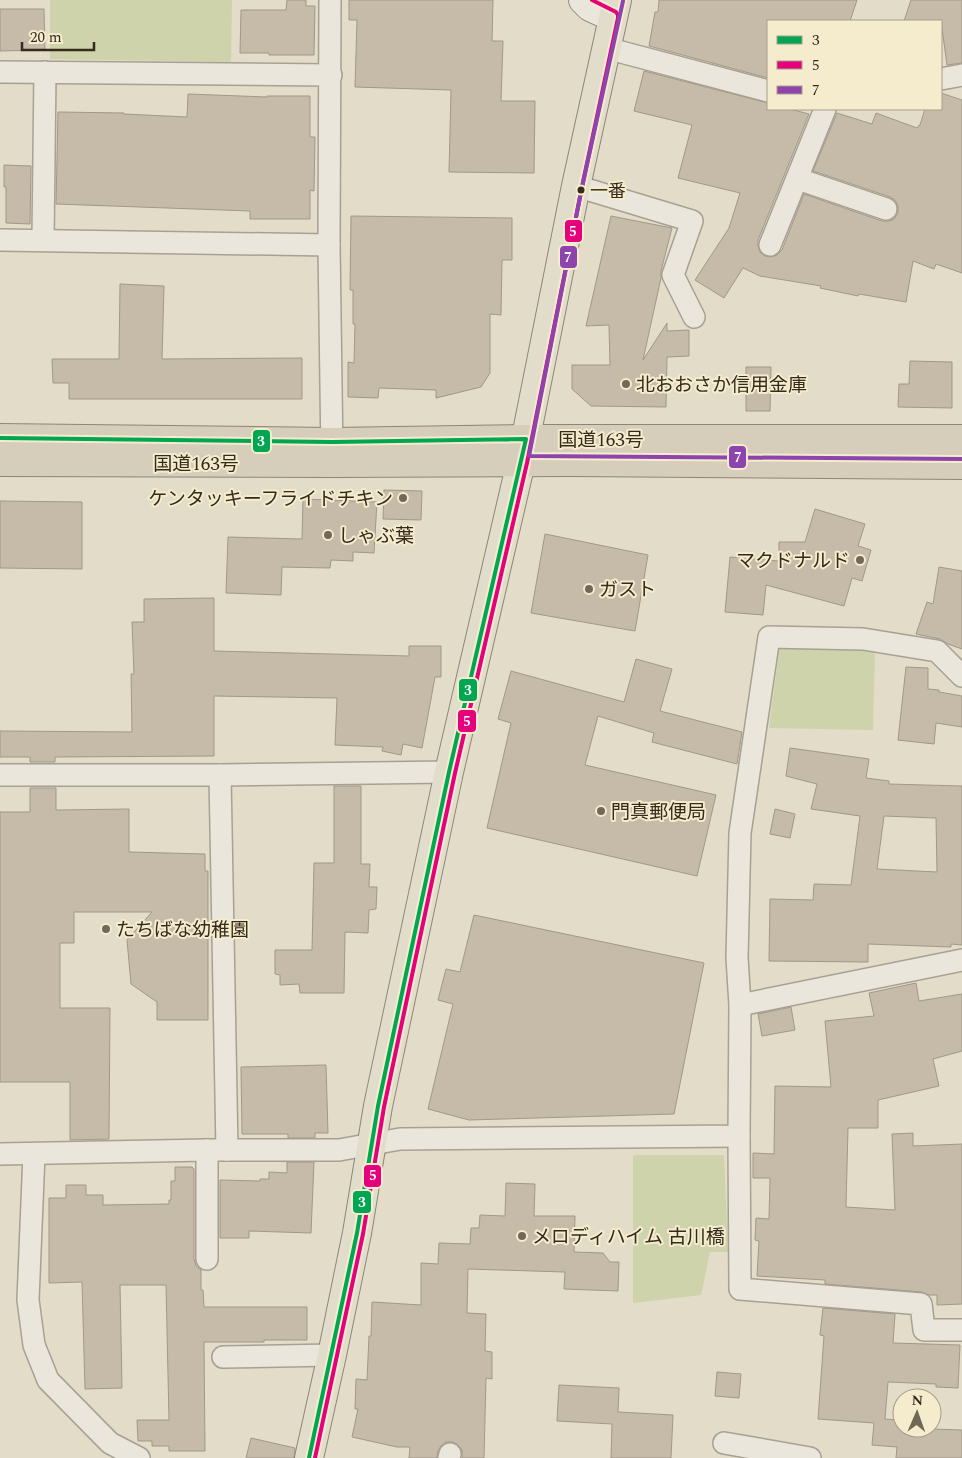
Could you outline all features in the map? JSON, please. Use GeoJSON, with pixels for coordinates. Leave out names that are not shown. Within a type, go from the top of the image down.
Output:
{"type":"FeatureCollection","features":[{"type":"Feature","properties":{"kind":"highway","name":"国道163号"},"geometry":{"type":"LineString","coordinates":[[0,438],[332,453]]}},
{"type":"Feature","properties":{"kind":"highway","name":"国道163号"},"geometry":{"type":"LineString","coordinates":[[0,462],[332,453],[523,451],[962,439]]}},
{"type":"Feature","properties":{"kind":"highway","name":"国道163号"},"geometry":{"type":"LineString","coordinates":[[523,451],[962,465]]}},
{"type":"Feature","properties":{"kind":"main road"},"geometry":{"type":"LineString","coordinates":[[309,1458],[357,1233],[378,1106],[449,772],[523,451],[576,186],[615,8]]}},
{"type":"Feature","properties":{"kind":"street"},"geometry":{"type":"LineString","coordinates":[[330,0],[329,245],[332,453]]}},
{"type":"Feature","properties":{"kind":"street"},"geometry":{"type":"LineString","coordinates":[[583,0],[590,6],[615,8]]}},
{"type":"Feature","properties":{"kind":"street"},"geometry":{"type":"LineString","coordinates":[[606,48],[767,91]]}},
{"type":"Feature","properties":{"kind":"street"},"geometry":{"type":"LineString","coordinates":[[0,72],[331,75]]}},
{"type":"Feature","properties":{"kind":"street"},"geometry":{"type":"LineString","coordinates":[[43,240],[45,72]]}},
{"type":"Feature","properties":{"kind":"street"},"geometry":{"type":"LineString","coordinates":[[942,79],[962,75]]}},
{"type":"Feature","properties":{"kind":"street"},"geometry":{"type":"LineString","coordinates":[[770,245],[825,110]]}},
{"type":"Feature","properties":{"kind":"street"},"geometry":{"type":"LineString","coordinates":[[798,179],[886,209]]}},
{"type":"Feature","properties":{"kind":"street"},"geometry":{"type":"LineString","coordinates":[[576,186],[692,222],[673,275],[694,317]]}},
{"type":"Feature","properties":{"kind":"street"},"geometry":{"type":"LineString","coordinates":[[0,240],[329,245]]}},
{"type":"Feature","properties":{"kind":"street"},"geometry":{"type":"LineString","coordinates":[[962,676],[937,651],[863,638],[769,637],[740,833],[736,958],[740,1005],[740,1289],[921,1304],[924,1330],[962,1330]]}},
{"type":"Feature","properties":{"kind":"street"},"geometry":{"type":"LineString","coordinates":[[0,775],[449,772]]}},
{"type":"Feature","properties":{"kind":"street"},"geometry":{"type":"LineString","coordinates":[[208,1259],[217,1150],[220,775]]}},
{"type":"Feature","properties":{"kind":"street"},"geometry":{"type":"LineString","coordinates":[[740,1005],[962,960]]}},
{"type":"Feature","properties":{"kind":"street"},"geometry":{"type":"LineString","coordinates":[[0,1154],[339,1150],[400,1139],[739,1136]]}},
{"type":"Feature","properties":{"kind":"street"},"geometry":{"type":"LineString","coordinates":[[34,1154],[28,1300],[34,1345],[48,1380],[110,1443],[139,1458]]}},
{"type":"Feature","properties":{"kind":"street"},"geometry":{"type":"LineString","coordinates":[[223,1358],[332,1355]]}},
{"type":"Feature","properties":{"kind":"street"},"geometry":{"type":"LineString","coordinates":[[724,1444],[810,1458]]}},
{"type":"Feature","properties":{"kind":"green space"},"geometry":{"type":"Polygon","coordinates":[[[50,0],[232,0],[231,62],[50,59],[50,0]]]}},
{"type":"Feature","properties":{"kind":"green space"},"geometry":{"type":"Polygon","coordinates":[[[780,645],[875,650],[873,730],[769,728],[780,645]]]}},
{"type":"Feature","properties":{"kind":"green space"},"geometry":{"type":"Polygon","coordinates":[[[633,1155],[724,1155],[728,1252],[710,1252],[701,1295],[633,1303],[633,1155]]]}},
{"type":"Feature","properties":{"kind":"building"},"geometry":{"type":"Polygon","coordinates":[[[287,0],[306,0],[306,6],[315,6],[314,55],[240,53],[241,10],[286,10],[287,0]]]}},
{"type":"Feature","properties":{"kind":"building"},"geometry":{"type":"Polygon","coordinates":[[[349,0],[493,0],[492,41],[503,41],[501,101],[535,101],[534,173],[449,172],[451,90],[355,87],[357,20],[349,20],[349,0]]]}},
{"type":"Feature","properties":{"kind":"building"},"geometry":{"type":"Polygon","coordinates":[[[659,0],[857,0],[850,20],[767,20],[767,78],[649,46],[655,12],[658,12],[659,0]]]}},
{"type":"Feature","properties":{"kind":"building"},"geometry":{"type":"Polygon","coordinates":[[[911,0],[962,0],[962,63],[947,65],[942,20],[904,20],[911,0]]]}},
{"type":"Feature","properties":{"kind":"building"},"geometry":{"type":"Polygon","coordinates":[[[0,9],[44,9],[45,50],[0,51],[0,9]]]}},
{"type":"Feature","properties":{"kind":"building"},"geometry":{"type":"Polygon","coordinates":[[[644,71],[767,103],[767,110],[794,110],[809,114],[758,240],[760,252],[765,256],[771,257],[777,255],[782,250],[804,194],[882,221],[894,219],[898,213],[898,206],[895,200],[890,197],[813,171],[837,113],[872,124],[876,113],[917,128],[920,125],[925,110],[942,110],[942,93],[962,100],[962,273],[936,264],[934,269],[913,261],[906,302],[859,294],[858,296],[820,288],[821,286],[760,276],[743,268],[724,298],[695,280],[729,228],[740,193],[678,178],[692,125],[634,111],[644,71]]]}},
{"type":"Feature","properties":{"kind":"building"},"geometry":{"type":"Polygon","coordinates":[[[188,94],[267,97],[310,96],[310,137],[315,137],[314,191],[310,190],[310,219],[250,219],[250,211],[56,204],[58,112],[124,113],[187,117],[188,94]]]}},
{"type":"Feature","properties":{"kind":"building"},"geometry":{"type":"Polygon","coordinates":[[[4,165],[31,166],[30,224],[6,223],[4,165]]]}},
{"type":"Feature","properties":{"kind":"building"},"geometry":{"type":"Polygon","coordinates":[[[351,216],[512,218],[512,260],[502,260],[501,315],[490,314],[490,373],[481,387],[436,398],[436,390],[379,388],[378,398],[348,397],[348,362],[354,363],[355,324],[353,324],[353,290],[350,290],[351,216]]]}},
{"type":"Feature","properties":{"kind":"building"},"geometry":{"type":"Polygon","coordinates":[[[611,216],[672,228],[661,271],[643,360],[667,323],[667,331],[689,330],[689,356],[667,357],[666,407],[591,406],[572,389],[572,365],[610,365],[609,325],[586,326],[611,216]]]}},
{"type":"Feature","properties":{"kind":"building"},"geometry":{"type":"Polygon","coordinates":[[[120,284],[164,286],[162,359],[302,358],[302,399],[69,399],[69,383],[53,383],[52,359],[119,359],[120,284]]]}},
{"type":"Feature","properties":{"kind":"building"},"geometry":{"type":"Polygon","coordinates":[[[910,361],[952,362],[952,408],[898,407],[899,384],[909,384],[910,361]]]}},
{"type":"Feature","properties":{"kind":"building"},"geometry":{"type":"Polygon","coordinates":[[[746,367],[771,367],[770,411],[746,411],[746,367]]]}},
{"type":"Feature","properties":{"kind":"building","name":"ケンタッキーフライドチキン"},"geometry":{"type":"Polygon","coordinates":[[[384,490],[422,491],[421,520],[383,519],[384,490]]]}},
{"type":"Feature","properties":{"kind":"building"},"geometry":{"type":"Polygon","coordinates":[[[303,499],[377,502],[374,553],[353,552],[353,561],[331,560],[330,568],[282,567],[281,595],[226,593],[228,537],[302,539],[303,499]]]}},
{"type":"Feature","properties":{"kind":"building"},"geometry":{"type":"Polygon","coordinates":[[[0,501],[82,502],[82,569],[0,568],[0,501]]]}},
{"type":"Feature","properties":{"kind":"building"},"geometry":{"type":"Polygon","coordinates":[[[815,509],[865,524],[858,546],[871,550],[862,581],[852,578],[844,606],[766,585],[763,615],[725,612],[730,557],[779,561],[779,542],[805,542],[815,509]]]}},
{"type":"Feature","properties":{"kind":"building","name":"ガスト"},"geometry":{"type":"Polygon","coordinates":[[[545,534],[648,555],[635,631],[531,613],[545,534]]]}},
{"type":"Feature","properties":{"kind":"building"},"geometry":{"type":"Polygon","coordinates":[[[939,567],[962,571],[962,649],[940,639],[916,634],[927,602],[933,604],[939,567]]]}},
{"type":"Feature","properties":{"kind":"building"},"geometry":{"type":"Polygon","coordinates":[[[214,598],[214,651],[409,656],[409,646],[441,646],[441,677],[435,677],[422,748],[403,744],[401,755],[382,751],[383,747],[335,745],[337,698],[214,696],[214,756],[55,757],[55,762],[30,762],[30,757],[0,757],[0,731],[132,732],[131,674],[134,674],[132,622],[144,622],[144,599],[214,598]]]}},
{"type":"Feature","properties":{"kind":"building"},"geometry":{"type":"Polygon","coordinates":[[[636,659],[672,669],[660,711],[742,732],[737,764],[652,742],[654,733],[598,716],[585,765],[716,795],[697,876],[487,828],[511,723],[498,719],[511,671],[624,702],[636,659]]]}},
{"type":"Feature","properties":{"kind":"building"},"geometry":{"type":"Polygon","coordinates":[[[906,667],[928,668],[928,689],[962,696],[962,727],[936,723],[934,744],[898,740],[906,667]]]}},
{"type":"Feature","properties":{"kind":"building"},"geometry":{"type":"Polygon","coordinates":[[[790,748],[869,759],[866,778],[889,781],[889,784],[962,786],[962,945],[951,944],[951,947],[868,944],[868,962],[769,961],[770,899],[813,900],[814,884],[851,885],[860,816],[811,809],[817,784],[786,776],[790,748]],[[884,816],[877,869],[937,872],[936,818],[884,816]]]}},
{"type":"Feature","properties":{"kind":"building"},"geometry":{"type":"Polygon","coordinates":[[[334,786],[361,786],[361,864],[370,864],[369,887],[377,887],[376,909],[369,910],[368,933],[345,932],[344,993],[300,993],[299,984],[280,985],[280,975],[275,974],[275,950],[312,950],[314,863],[334,863],[334,786]]]}},
{"type":"Feature","properties":{"kind":"building"},"geometry":{"type":"Polygon","coordinates":[[[30,788],[56,788],[56,810],[129,809],[129,852],[205,854],[205,871],[208,871],[208,1020],[157,1020],[157,1002],[131,984],[127,940],[152,912],[74,912],[74,943],[60,943],[60,1008],[110,1008],[109,1139],[70,1140],[70,1082],[0,1082],[0,812],[30,812],[30,788]]]}},
{"type":"Feature","properties":{"kind":"building"},"geometry":{"type":"Polygon","coordinates":[[[775,809],[795,814],[790,838],[770,834],[775,809]]]}},
{"type":"Feature","properties":{"kind":"building"},"geometry":{"type":"Polygon","coordinates":[[[474,915],[704,963],[674,1114],[469,1120],[428,1109],[453,1004],[438,1000],[446,969],[460,972],[474,915]]]}},
{"type":"Feature","properties":{"kind":"building"},"geometry":{"type":"Polygon","coordinates":[[[916,983],[919,1001],[962,994],[962,1051],[933,1059],[939,1086],[878,1100],[878,1128],[848,1128],[846,1207],[895,1210],[892,1134],[913,1133],[913,1146],[962,1144],[962,1304],[937,1305],[937,1295],[929,1295],[922,1292],[825,1284],[825,1280],[757,1276],[759,1241],[755,1240],[756,1218],[769,1219],[770,1178],[753,1178],[753,1153],[774,1154],[775,1086],[831,1087],[825,1021],[874,1016],[869,993],[916,983]]]}},
{"type":"Feature","properties":{"kind":"building"},"geometry":{"type":"Polygon","coordinates":[[[791,1007],[795,1030],[762,1036],[758,1014],[791,1007]]]}},
{"type":"Feature","properties":{"kind":"building"},"geometry":{"type":"Polygon","coordinates":[[[326,1065],[328,1133],[315,1133],[315,1138],[288,1138],[288,1134],[242,1134],[241,1067],[326,1065]]]}},
{"type":"Feature","properties":{"kind":"building"},"geometry":{"type":"Polygon","coordinates":[[[287,1162],[314,1162],[311,1233],[249,1231],[249,1238],[220,1238],[220,1180],[260,1181],[260,1179],[269,1179],[269,1172],[287,1173],[287,1162]]]}},
{"type":"Feature","properties":{"kind":"building"},"geometry":{"type":"Polygon","coordinates":[[[175,1167],[192,1167],[194,1169],[194,1259],[196,1266],[201,1270],[201,1290],[203,1290],[204,1307],[307,1307],[307,1340],[204,1342],[205,1451],[169,1451],[169,1446],[152,1446],[152,1441],[138,1441],[137,1420],[169,1420],[166,1285],[120,1285],[122,1388],[85,1389],[82,1282],[49,1283],[49,1198],[66,1198],[66,1185],[86,1185],[86,1195],[103,1195],[103,1205],[169,1204],[169,1200],[171,1200],[171,1181],[175,1181],[175,1167]]]}},
{"type":"Feature","properties":{"kind":"building"},"geometry":{"type":"Polygon","coordinates":[[[506,1183],[535,1184],[534,1216],[575,1216],[574,1252],[603,1253],[610,1262],[619,1262],[618,1291],[564,1289],[565,1272],[468,1269],[467,1313],[486,1314],[485,1351],[492,1352],[492,1379],[486,1378],[484,1458],[462,1458],[462,1450],[458,1445],[453,1442],[446,1442],[438,1451],[437,1458],[409,1458],[410,1447],[397,1447],[352,1437],[358,1409],[355,1409],[356,1379],[367,1380],[372,1302],[421,1305],[421,1263],[438,1264],[439,1243],[470,1244],[471,1228],[479,1228],[480,1215],[505,1216],[506,1183]]]}},
{"type":"Feature","properties":{"kind":"building"},"geometry":{"type":"Polygon","coordinates":[[[823,1308],[895,1314],[893,1343],[960,1345],[958,1388],[936,1387],[936,1384],[888,1382],[885,1419],[892,1419],[892,1438],[942,1438],[942,1429],[962,1430],[962,1458],[896,1458],[897,1447],[872,1445],[874,1423],[818,1419],[824,1336],[820,1335],[823,1308]]]}},
{"type":"Feature","properties":{"kind":"building"},"geometry":{"type":"Polygon","coordinates":[[[717,1372],[741,1374],[739,1398],[715,1396],[717,1372]]]}},
{"type":"Feature","properties":{"kind":"building"},"geometry":{"type":"Polygon","coordinates":[[[559,1385],[619,1388],[618,1412],[673,1415],[671,1458],[611,1458],[612,1424],[557,1421],[559,1385]]]}},
{"type":"Feature","properties":{"kind":"building"},"geometry":{"type":"Polygon","coordinates":[[[251,1438],[295,1448],[294,1458],[246,1458],[251,1438]]]}},
{"type":"Feature","properties":{"kind":"transit line","name":"5"},"geometry":{"type":"LineString","coordinates":[[315,1458],[363,1234],[384,1107],[455,773],[527,463],[618,18],[616,12],[592,0]]}},
{"type":"Feature","properties":{"kind":"transit line","name":"7"},"geometry":{"type":"LineString","coordinates":[[623,1],[582,187],[529,456],[962,459]]}},
{"type":"Feature","properties":{"kind":"transit line","name":"3"},"geometry":{"type":"LineString","coordinates":[[0,438],[332,442],[526,439],[449,772],[378,1106],[357,1233],[309,1458]]}},
{"type":"Feature","properties":{"kind":"place","name":"一番"},"geometry":{"type":"Point","coordinates":[581,190]}},
{"type":"Feature","properties":{"kind":"place","name":"北おおさか信用金庫"},"geometry":{"type":"Point","coordinates":[626,384]}},
{"type":"Feature","properties":{"kind":"place","name":"ケンタッキーフライドチキン"},"geometry":{"type":"Point","coordinates":[403,498]}},
{"type":"Feature","properties":{"kind":"place","name":"しゃぶ葉"},"geometry":{"type":"Point","coordinates":[328,535]}},
{"type":"Feature","properties":{"kind":"place","name":"マクドナルド"},"geometry":{"type":"Point","coordinates":[860,560]}},
{"type":"Feature","properties":{"kind":"place","name":"ガスト"},"geometry":{"type":"Point","coordinates":[589,589]}},
{"type":"Feature","properties":{"kind":"place","name":"門真郵便局"},"geometry":{"type":"Point","coordinates":[601,811]}},
{"type":"Feature","properties":{"kind":"place","name":"たちばな幼稚園"},"geometry":{"type":"Point","coordinates":[106,929]}},
{"type":"Feature","properties":{"kind":"place","name":"メロディハイム 古川橋"},"geometry":{"type":"Point","coordinates":[522,1236]}}]}
